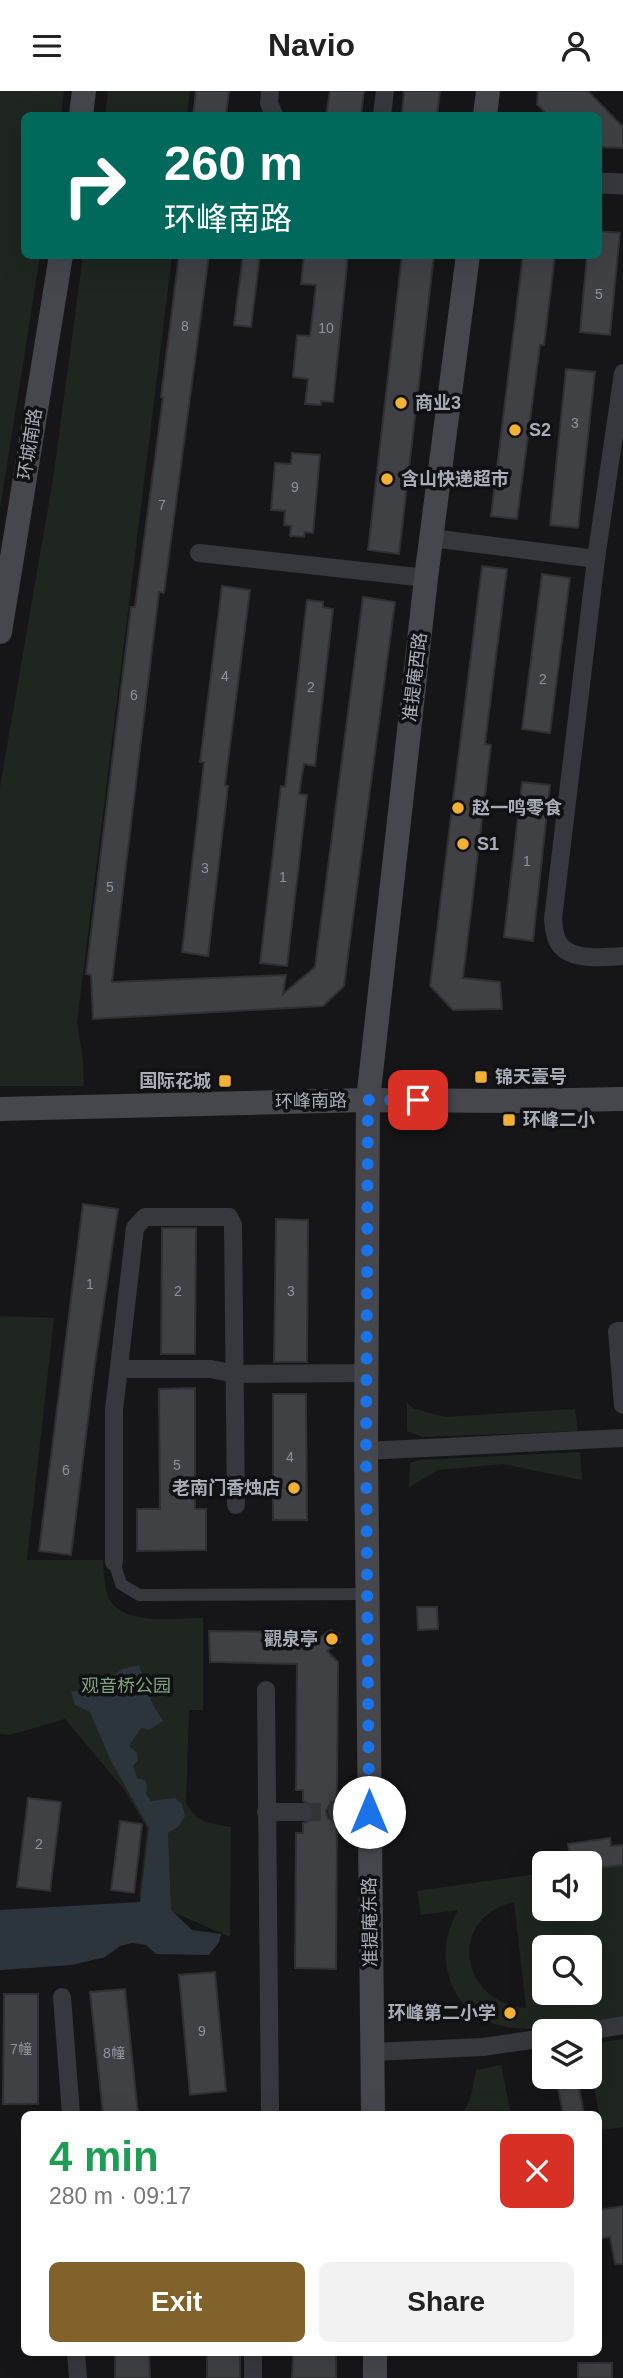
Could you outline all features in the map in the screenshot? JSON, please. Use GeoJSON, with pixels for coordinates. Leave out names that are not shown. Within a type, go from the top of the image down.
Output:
{"type":"FeatureCollection","features":[{"type":"Feature","properties":{"kind":"main road"},"geometry":{"type":"LineString","coordinates":[[81,112],[84,91]]}},
{"type":"Feature","properties":{"kind":"main road"},"geometry":{"type":"LineString","coordinates":[[485,112],[488,91]]}},
{"type":"Feature","properties":{"kind":"main road","name":"环城南路"},"geometry":{"type":"LineString","coordinates":[[0,632],[60,259]]}},
{"type":"Feature","properties":{"kind":"main road","name":"准提庵西路"},"geometry":{"type":"LineString","coordinates":[[368,1100],[426,578],[467,259]]}},
{"type":"Feature","properties":{"kind":"main road","name":"环峰南路"},"geometry":{"type":"LineString","coordinates":[[0,1109],[368,1100],[623,1099]]}},
{"type":"Feature","properties":{"kind":"main road","name":"准提庵东路"},"geometry":{"type":"LineString","coordinates":[[368,1100],[366,1451],[373,2111]]}},
{"type":"Feature","properties":{"kind":"main road"},"geometry":{"type":"LineString","coordinates":[[375,2356],[375,2378]]}},
{"type":"Feature","properties":{"kind":"street"},"geometry":{"type":"LineString","coordinates":[[270,91],[269,103],[273,112]]}},
{"type":"Feature","properties":{"kind":"street"},"geometry":{"type":"LineString","coordinates":[[382,112],[386,91]]}},
{"type":"Feature","properties":{"kind":"street"},"geometry":{"type":"LineString","coordinates":[[602,183],[623,184]]}},
{"type":"Feature","properties":{"kind":"street"},"geometry":{"type":"LineString","coordinates":[[623,373],[596,559],[553,919],[559,944],[569,953],[582,956],[623,956]]}},
{"type":"Feature","properties":{"kind":"street"},"geometry":{"type":"LineString","coordinates":[[432,538],[596,559]]}},
{"type":"Feature","properties":{"kind":"street"},"geometry":{"type":"LineString","coordinates":[[199,553],[426,578]]}},
{"type":"Feature","properties":{"kind":"street"},"geometry":{"type":"LineString","coordinates":[[236,1505],[233,1225],[229,1217],[145,1217],[135,1228],[114,1410],[114,1562],[121,1584],[139,1595],[367,1594]]}},
{"type":"Feature","properties":{"kind":"street"},"geometry":{"type":"LineString","coordinates":[[623,1331],[617,1331],[623,1405]]}},
{"type":"Feature","properties":{"kind":"street"},"geometry":{"type":"LineString","coordinates":[[119,1369],[211,1369],[235,1374],[367,1373]]}},
{"type":"Feature","properties":{"kind":"street"},"geometry":{"type":"LineString","coordinates":[[366,1451],[623,1438]]}},
{"type":"Feature","properties":{"kind":"street"},"geometry":{"type":"LineString","coordinates":[[266,1690],[270,2111]]}},
{"type":"Feature","properties":{"kind":"street"},"geometry":{"type":"LineString","coordinates":[[266,1812],[303,1812]]}},
{"type":"Feature","properties":{"kind":"street"},"geometry":{"type":"LineString","coordinates":[[337,1812],[369,1812]]}},
{"type":"Feature","properties":{"kind":"street"},"geometry":{"type":"LineString","coordinates":[[62,1997],[71,2111]]}},
{"type":"Feature","properties":{"kind":"street"},"geometry":{"type":"LineString","coordinates":[[602,2029],[623,2025]]}},
{"type":"Feature","properties":{"kind":"street"},"geometry":{"type":"LineString","coordinates":[[373,2052],[483,2047],[532,2040]]}},
{"type":"Feature","properties":{"kind":"street"},"geometry":{"type":"LineString","coordinates":[[76,2356],[78,2378]]}},
{"type":"Feature","properties":{"kind":"street"},"geometry":{"type":"LineString","coordinates":[[253,2356],[253,2378]]}},
{"type":"Feature","properties":{"kind":"green space"},"geometry":{"type":"Polygon","coordinates":[[[0,91],[64,91],[61,112],[21,112],[21,259],[40,259],[0,509],[0,91]]]}},
{"type":"Feature","properties":{"kind":"green space"},"geometry":{"type":"Polygon","coordinates":[[[108,91],[190,91],[187,112],[105,112],[108,91]]]}},
{"type":"Feature","properties":{"kind":"green space"},"geometry":{"type":"Polygon","coordinates":[[[83,259],[172,259],[77,1023],[84,1086],[0,1086],[0,787],[53,479],[83,259]]]}},
{"type":"Feature","properties":{"kind":"green space","name":"观音桥公园"},"geometry":{"type":"Polygon","coordinates":[[[0,1316],[54,1318],[27,1560],[103,1560],[105,1585],[109,1599],[116,1608],[138,1617],[152,1619],[203,1618],[203,1710],[189,1710],[186,1802],[199,1819],[231,1827],[230,1937],[139,1897],[147,1828],[123,1788],[65,1719],[10,1735],[0,1734],[0,1316]]]}},
{"type":"Feature","properties":{"kind":"green space"},"geometry":{"type":"Polygon","coordinates":[[[407,1402],[412,1408],[445,1417],[575,1409],[578,1431],[423,1437],[407,1431],[407,1402]]]}},
{"type":"Feature","properties":{"kind":"green space"},"geometry":{"type":"Polygon","coordinates":[[[580,1452],[582,1480],[503,1464],[438,1470],[409,1487],[410,1463],[419,1460],[580,1452]]]}},
{"type":"Feature","properties":{"kind":"green space"},"geometry":{"type":"Polygon","coordinates":[[[623,1862],[623,2017],[602,2020],[532,2019],[532,2029],[524,2029],[500,2026],[478,2017],[461,2001],[447,1968],[446,1943],[458,1910],[421,1915],[417,1891],[532,1875],[532,1921],[602,1921],[602,1865],[623,1862]],[[514,1902],[493,1911],[478,1924],[471,1941],[470,1959],[475,1976],[486,1991],[504,2002],[526,2008],[514,1902]]]}},
{"type":"Feature","properties":{"kind":"green space"},"geometry":{"type":"Polygon","coordinates":[[[623,2039],[623,2127],[602,2130],[602,2111],[598,2111],[594,2089],[602,2089],[602,2042],[623,2039]]]}},
{"type":"Feature","properties":{"kind":"green space"},"geometry":{"type":"Polygon","coordinates":[[[501,2065],[510,2111],[464,2111],[470,2098],[476,2070],[501,2065]]]}},
{"type":"Feature","properties":{"kind":"shaded area"},"geometry":{"type":"Polygon","coordinates":[[[139,1665],[152,1703],[163,1721],[149,1730],[141,1728],[129,1746],[137,1753],[138,1760],[133,1766],[137,1778],[145,1780],[146,1794],[151,1801],[175,1798],[182,1804],[185,1816],[178,1827],[168,1833],[171,1910],[192,1930],[221,1934],[219,1942],[209,1955],[156,1954],[146,1945],[132,1943],[120,1946],[105,1957],[72,1965],[0,1970],[0,1910],[140,1902],[149,1828],[111,1761],[90,1712],[75,1705],[71,1692],[102,1685],[122,1669],[139,1665]]]}},
{"type":"Feature","properties":{"kind":"building"},"geometry":{"type":"Polygon","coordinates":[[[196,91],[229,91],[226,112],[193,112],[196,91]]]}},
{"type":"Feature","properties":{"kind":"building"},"geometry":{"type":"Polygon","coordinates":[[[330,91],[364,91],[361,112],[326,112],[330,91]]]}},
{"type":"Feature","properties":{"kind":"building"},"geometry":{"type":"Polygon","coordinates":[[[404,91],[440,91],[437,112],[402,112],[404,91]]]}},
{"type":"Feature","properties":{"kind":"building"},"geometry":{"type":"Polygon","coordinates":[[[538,91],[588,91],[623,127],[623,148],[602,147],[602,112],[544,112],[537,104],[538,91]]]}},
{"type":"Feature","properties":{"kind":"building"},"geometry":{"type":"Polygon","coordinates":[[[602,231],[620,233],[610,335],[580,332],[587,259],[602,259],[602,231]]]}},
{"type":"Feature","properties":{"kind":"building"},"geometry":{"type":"Polygon","coordinates":[[[178,259],[208,259],[164,593],[159,592],[112,982],[286,975],[283,994],[315,967],[363,597],[395,602],[344,986],[323,1006],[93,1019],[91,975],[86,974],[131,607],[135,607],[163,398],[178,259]]]}},
{"type":"Feature","properties":{"kind":"building"},"geometry":{"type":"Polygon","coordinates":[[[242,259],[260,259],[251,327],[234,325],[242,259]]]}},
{"type":"Feature","properties":{"kind":"building"},"geometry":{"type":"Polygon","coordinates":[[[304,259],[348,259],[333,402],[321,401],[321,405],[305,404],[308,379],[293,377],[297,335],[310,336],[316,285],[301,284],[304,259]]]}},
{"type":"Feature","properties":{"kind":"building","name":"商业3"},"geometry":{"type":"Polygon","coordinates":[[[402,259],[434,259],[399,554],[368,550],[402,259]]]}},
{"type":"Feature","properties":{"kind":"building","name":"S2"},"geometry":{"type":"Polygon","coordinates":[[[523,259],[555,259],[517,519],[491,516],[523,259]]]}},
{"type":"Feature","properties":{"kind":"building"},"geometry":{"type":"Polygon","coordinates":[[[566,369],[595,372],[578,528],[550,525],[566,369]]]}},
{"type":"Feature","properties":{"kind":"building"},"geometry":{"type":"Polygon","coordinates":[[[292,453],[320,455],[313,533],[305,532],[304,537],[290,536],[291,526],[284,525],[285,511],[271,510],[275,463],[291,464],[292,453]]]}},
{"type":"Feature","properties":{"kind":"building","name":"S1"},"geometry":{"type":"Polygon","coordinates":[[[482,566],[507,569],[485,744],[491,745],[463,978],[500,982],[502,1009],[453,1010],[430,986],[482,566]]]}},
{"type":"Feature","properties":{"kind":"building"},"geometry":{"type":"Polygon","coordinates":[[[542,574],[570,578],[550,733],[522,729],[542,574]]]}},
{"type":"Feature","properties":{"kind":"building"},"geometry":{"type":"Polygon","coordinates":[[[222,586],[250,590],[225,785],[228,786],[208,956],[182,952],[204,762],[200,762],[222,586]]]}},
{"type":"Feature","properties":{"kind":"building"},"geometry":{"type":"Polygon","coordinates":[[[307,600],[323,602],[323,607],[333,609],[315,766],[304,764],[299,794],[307,795],[287,966],[260,963],[281,786],[285,787],[307,600]]]}},
{"type":"Feature","properties":{"kind":"building"},"geometry":{"type":"Polygon","coordinates":[[[522,782],[550,785],[533,941],[504,937],[522,782]]]}},
{"type":"Feature","properties":{"kind":"building"},"geometry":{"type":"Polygon","coordinates":[[[83,1204],[118,1209],[71,1555],[39,1551],[83,1204]]]}},
{"type":"Feature","properties":{"kind":"building"},"geometry":{"type":"Polygon","coordinates":[[[276,1219],[308,1220],[307,1362],[274,1362],[276,1219]]]}},
{"type":"Feature","properties":{"kind":"building"},"geometry":{"type":"Polygon","coordinates":[[[162,1228],[196,1228],[195,1354],[161,1354],[162,1228]]]}},
{"type":"Feature","properties":{"kind":"building"},"geometry":{"type":"Polygon","coordinates":[[[195,1388],[195,1509],[206,1509],[206,1550],[137,1551],[137,1509],[160,1509],[159,1389],[195,1388]]]}},
{"type":"Feature","properties":{"kind":"building"},"geometry":{"type":"Polygon","coordinates":[[[273,1394],[306,1394],[307,1520],[273,1520],[273,1394]]]}},
{"type":"Feature","properties":{"kind":"building"},"geometry":{"type":"Polygon","coordinates":[[[417,1607],[437,1607],[438,1629],[418,1630],[417,1607]]]}},
{"type":"Feature","properties":{"kind":"building"},"geometry":{"type":"Polygon","coordinates":[[[331,1630],[339,1634],[340,1642],[327,1651],[338,1662],[337,1801],[331,1803],[326,1811],[328,1818],[337,1823],[336,1969],[295,1968],[296,1833],[303,1833],[303,1823],[309,1821],[314,1813],[312,1806],[303,1801],[303,1790],[296,1790],[297,1664],[210,1662],[209,1631],[308,1632],[316,1640],[331,1630]]]}},
{"type":"Feature","properties":{"kind":"building"},"geometry":{"type":"Polygon","coordinates":[[[28,1798],[61,1802],[50,1891],[17,1887],[28,1798]]]}},
{"type":"Feature","properties":{"kind":"building"},"geometry":{"type":"Polygon","coordinates":[[[120,1821],[142,1824],[134,1893],[111,1890],[120,1821]]]}},
{"type":"Feature","properties":{"kind":"building"},"geometry":{"type":"Polygon","coordinates":[[[610,1838],[611,1846],[623,1845],[623,1865],[602,1868],[602,1851],[569,1851],[568,1844],[610,1838]]]}},
{"type":"Feature","properties":{"kind":"building"},"geometry":{"type":"Polygon","coordinates":[[[215,1972],[226,2091],[190,2095],[179,1975],[215,1972]]]}},
{"type":"Feature","properties":{"kind":"building"},"geometry":{"type":"Polygon","coordinates":[[[125,1989],[138,2111],[103,2111],[90,1992],[125,1989]]]}},
{"type":"Feature","properties":{"kind":"building"},"geometry":{"type":"Polygon","coordinates":[[[4,1994],[38,1994],[38,2104],[3,2104],[4,1994]]]}},
{"type":"Feature","properties":{"kind":"building"},"geometry":{"type":"Polygon","coordinates":[[[558,2089],[579,2089],[583,2111],[562,2111],[558,2089]]]}},
{"type":"Feature","properties":{"kind":"building"},"geometry":{"type":"Polygon","coordinates":[[[623,2206],[623,2264],[615,2264],[610,2237],[602,2238],[602,2209],[623,2206]]]}},
{"type":"Feature","properties":{"kind":"building"},"geometry":{"type":"Polygon","coordinates":[[[115,2356],[149,2356],[150,2378],[115,2378],[115,2356]]]}},
{"type":"Feature","properties":{"kind":"building"},"geometry":{"type":"Polygon","coordinates":[[[207,2356],[240,2356],[240,2378],[207,2378],[207,2356]]]}},
{"type":"Feature","properties":{"kind":"building"},"geometry":{"type":"Polygon","coordinates":[[[293,2356],[336,2356],[336,2378],[292,2378],[293,2356]]]}},
{"type":"Feature","properties":{"kind":"building"},"geometry":{"type":"Polygon","coordinates":[[[578,2363],[612,2363],[612,2378],[578,2378],[578,2363]]]}},
{"type":"Feature","properties":{"kind":"tunnel"},"geometry":{"type":"LineString","coordinates":[[303,1812],[337,1812]]}},
{"type":"Feature","properties":{"kind":"place","name":"商业3"},"geometry":{"type":"Point","coordinates":[401,403]}},
{"type":"Feature","properties":{"kind":"place","name":"S2"},"geometry":{"type":"Point","coordinates":[515,430]}},
{"type":"Feature","properties":{"kind":"place","name":"含山快递超市"},"geometry":{"type":"Point","coordinates":[387,479]}},
{"type":"Feature","properties":{"kind":"place","name":"赵一鸣零食"},"geometry":{"type":"Point","coordinates":[458,808]}},
{"type":"Feature","properties":{"kind":"place","name":"S1"},"geometry":{"type":"Point","coordinates":[463,844]}},
{"type":"Feature","properties":{"kind":"place","name":"锦天壹号"},"geometry":{"type":"Point","coordinates":[481,1077]}},
{"type":"Feature","properties":{"kind":"place","name":"国际花城"},"geometry":{"type":"Point","coordinates":[225,1081]}},
{"type":"Feature","properties":{"kind":"place","name":"环峰二小"},"geometry":{"type":"Point","coordinates":[509,1120]}},
{"type":"Feature","properties":{"kind":"place","name":"老南门香烛店"},"geometry":{"type":"Point","coordinates":[294,1488]}},
{"type":"Feature","properties":{"kind":"place","name":"觀泉亭"},"geometry":{"type":"Point","coordinates":[332,1639]}},
{"type":"Feature","properties":{"kind":"place","name":"环峰第二小学"},"geometry":{"type":"Point","coordinates":[510,2013]}},
{"type":"Feature","properties":{"kind":"route"},"geometry":{"type":"LineString","coordinates":[[369,1812],[366,1451],[368,1100],[418,1100]]}}]}
